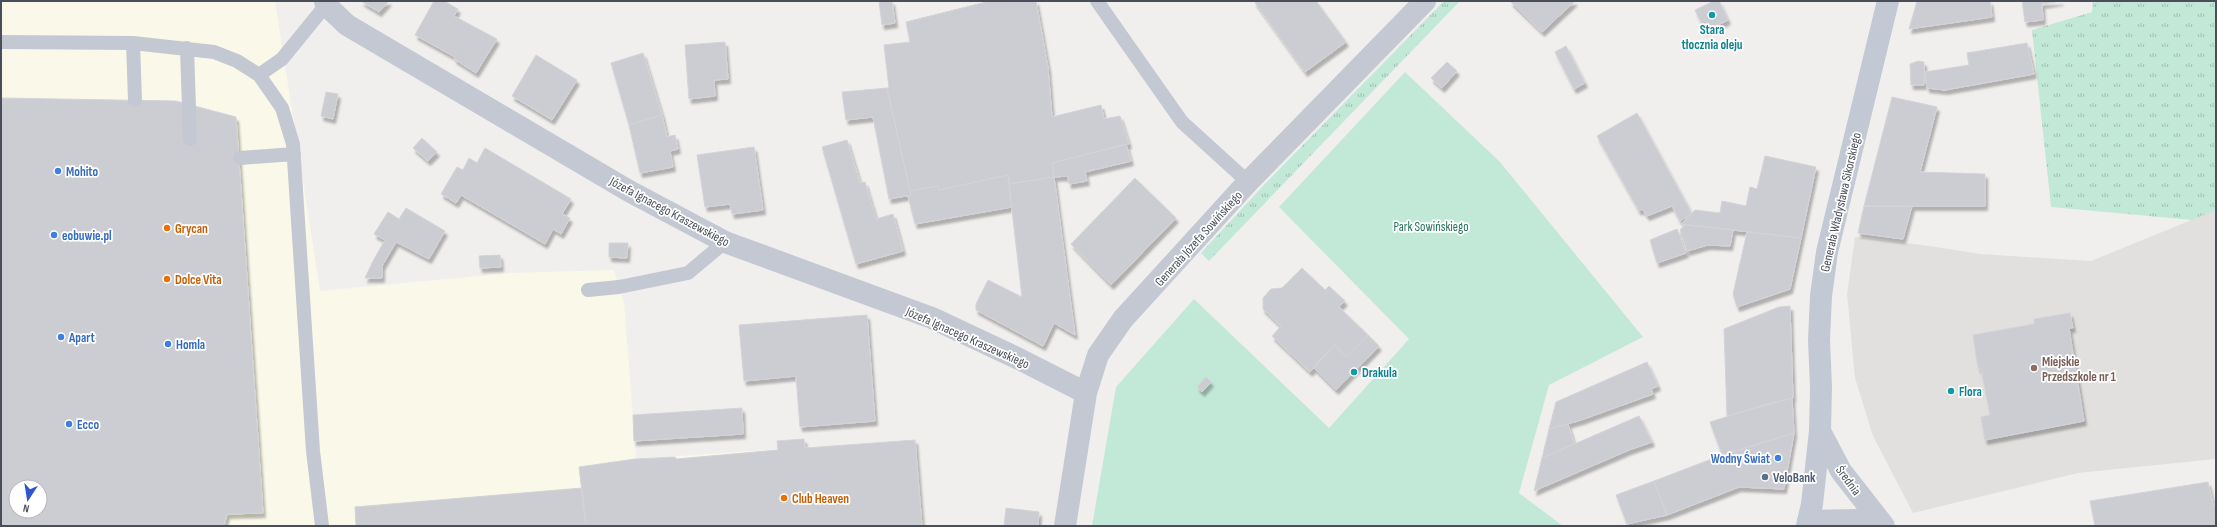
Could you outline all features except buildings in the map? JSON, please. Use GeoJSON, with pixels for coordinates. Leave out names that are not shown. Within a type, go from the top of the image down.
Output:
{"type":"FeatureCollection","features":[{"type":"Feature","properties":{"kind":"main road","name":"Generała Władysława Sikorskiego"},"geometry":{"type":"LineString","coordinates":[[1808,524],[1820,431],[1820,318],[1827,252],[1888,1]]}},
{"type":"Feature","properties":{"kind":"street","name":"Generała Józefa Sowińskiego"},"geometry":{"type":"LineString","coordinates":[[1065,526],[1086,393],[1098,355],[1124,319],[1248,182],[1425,1]]}},
{"type":"Feature","properties":{"kind":"street","name":"Józefa Ignacego Kraszewskiego"},"geometry":{"type":"LineString","coordinates":[[325,3],[347,25],[629,191],[725,242],[932,318],[1019,359],[1086,393]]}},
{"type":"Feature","properties":{"kind":"street","name":"Średnia"},"geometry":{"type":"LineString","coordinates":[[1820,431],[1841,471],[1884,526]]}},
{"type":"Feature","properties":{"kind":"street"},"geometry":{"type":"LineString","coordinates":[[1808,524],[1856,520],[1878,526]]}},
{"type":"Feature","properties":{"kind":"lane"},"geometry":{"type":"LineString","coordinates":[[1097,1],[1182,122],[1248,182]]}},
{"type":"Feature","properties":{"kind":"lane"},"geometry":{"type":"LineString","coordinates":[[259,75],[282,59],[325,3]]}},
{"type":"Feature","properties":{"kind":"lane"},"geometry":{"type":"LineString","coordinates":[[1,42],[133,43],[214,52],[237,61],[259,75],[282,108],[288,122],[294,154],[313,451],[322,526]]}},
{"type":"Feature","properties":{"kind":"lane"},"geometry":{"type":"LineString","coordinates":[[133,43],[135,100]]}},
{"type":"Feature","properties":{"kind":"lane"},"geometry":{"type":"LineString","coordinates":[[187,48],[190,139]]}},
{"type":"Feature","properties":{"kind":"lane"},"geometry":{"type":"LineString","coordinates":[[240,158],[294,154]]}},
{"type":"Feature","properties":{"kind":"lane"},"geometry":{"type":"LineString","coordinates":[[588,290],[619,287],[688,273],[725,242]]}},
{"type":"Feature","properties":{"kind":"shaded area"},"geometry":{"type":"Polygon","coordinates":[[[1,1],[275,1],[320,291],[511,273],[614,270],[624,302],[636,459],[915,440],[922,526],[1,526],[1,1]]]}},
{"type":"Feature","properties":{"kind":"shaded area","name":"Miejskie Przedszkole nr 1"},"geometry":{"type":"Polygon","coordinates":[[[2216,210],[2216,459],[2078,473],[1913,513],[1873,436],[1855,378],[1847,294],[1855,237],[1980,254],[2091,261],[2216,210]]]}},
{"type":"Feature","properties":{"kind":"green space"},"geometry":{"type":"Polygon","coordinates":[[[1444,1],[1460,1],[1209,261],[1201,253],[1261,188],[1444,1]]]}},
{"type":"Feature","properties":{"kind":"green space"},"geometry":{"type":"Polygon","coordinates":[[[2093,1],[2216,1],[2216,210],[2192,220],[2051,207],[2032,30],[2092,12],[2093,1]]]}},
{"type":"Feature","properties":{"kind":"green space","name":"Park Sowińskiego"},"geometry":{"type":"Polygon","coordinates":[[[1405,72],[1500,162],[1643,337],[1549,385],[1519,493],[1563,526],[1092,526],[1116,387],[1194,299],[1329,428],[1409,339],[1279,207],[1405,72]]]}},
{"type":"Feature","properties":{"kind":"place","name":"Stara tłocznia oleju"},"geometry":{"type":"Point","coordinates":[1712,15]}},
{"type":"Feature","properties":{"kind":"place","name":"Mohito"},"geometry":{"type":"Point","coordinates":[58,171]}},
{"type":"Feature","properties":{"kind":"place","name":"Grycan"},"geometry":{"type":"Point","coordinates":[167,228]}},
{"type":"Feature","properties":{"kind":"place","name":"eobuwie.pl"},"geometry":{"type":"Point","coordinates":[54,235]}},
{"type":"Feature","properties":{"kind":"place","name":"Dolce Vita"},"geometry":{"type":"Point","coordinates":[167,279]}},
{"type":"Feature","properties":{"kind":"place","name":"Apart"},"geometry":{"type":"Point","coordinates":[61,337]}},
{"type":"Feature","properties":{"kind":"place","name":"Homla"},"geometry":{"type":"Point","coordinates":[168,344]}},
{"type":"Feature","properties":{"kind":"place","name":"Miejskie Przedszkole nr 1"},"geometry":{"type":"Point","coordinates":[2034,368]}},
{"type":"Feature","properties":{"kind":"place","name":"Drakula"},"geometry":{"type":"Point","coordinates":[1354,372]}},
{"type":"Feature","properties":{"kind":"place","name":"Flora"},"geometry":{"type":"Point","coordinates":[1951,391]}},
{"type":"Feature","properties":{"kind":"place","name":"Ecco"},"geometry":{"type":"Point","coordinates":[69,424]}},
{"type":"Feature","properties":{"kind":"place","name":"Wodny Świat"},"geometry":{"type":"Point","coordinates":[1778,458]}},
{"type":"Feature","properties":{"kind":"place","name":"VeloBank"},"geometry":{"type":"Point","coordinates":[1765,477]}},
{"type":"Feature","properties":{"kind":"place","name":"Club Heaven"},"geometry":{"type":"Point","coordinates":[784,498]}}]}
